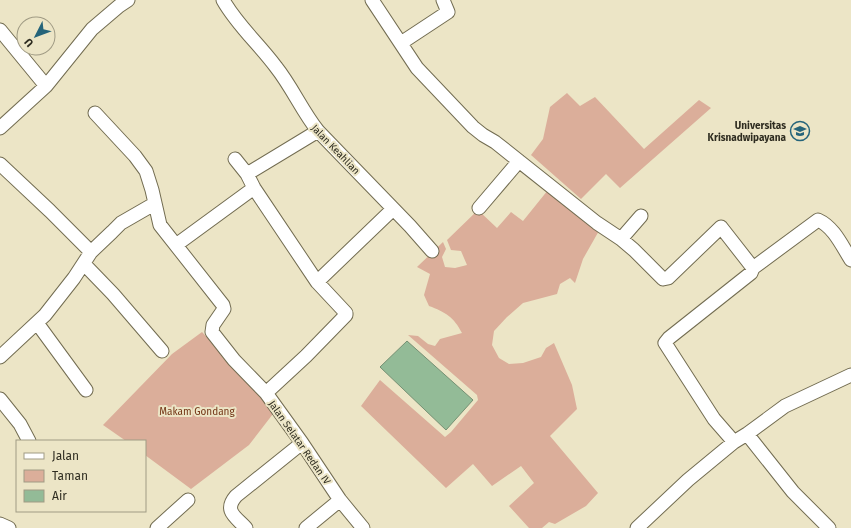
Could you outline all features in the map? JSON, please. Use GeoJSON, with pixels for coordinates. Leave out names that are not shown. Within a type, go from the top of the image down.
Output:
{"type":"FeatureCollection","features":[{"type":"Feature","properties":{"kind":"street"},"geometry":{"type":"LineString","coordinates":[[0,128],[46,86],[92,29],[128,0]]}},
{"type":"Feature","properties":{"kind":"street","name":"Jalan Keahlian"},"geometry":{"type":"LineString","coordinates":[[223,0],[229,11],[257,46],[276,65],[289,84],[308,119],[432,251]]}},
{"type":"Feature","properties":{"kind":"street"},"geometry":{"type":"LineString","coordinates":[[372,0],[417,68],[473,126],[519,161],[590,219],[621,239],[634,250],[662,279],[668,278],[722,228],[753,268]]}},
{"type":"Feature","properties":{"kind":"street"},"geometry":{"type":"LineString","coordinates":[[401,43],[448,12],[443,0]]}},
{"type":"Feature","properties":{"kind":"street"},"geometry":{"type":"LineString","coordinates":[[0,30],[46,86]]}},
{"type":"Feature","properties":{"kind":"street"},"geometry":{"type":"LineString","coordinates":[[95,113],[135,156],[146,172],[152,190],[160,225],[223,305],[224,309],[213,325],[212,332],[234,360],[266,393]]}},
{"type":"Feature","properties":{"kind":"street"},"geometry":{"type":"LineString","coordinates":[[247,174],[318,131]]}},
{"type":"Feature","properties":{"kind":"street"},"geometry":{"type":"LineString","coordinates":[[235,159],[247,174],[254,188],[317,282],[394,209]]}},
{"type":"Feature","properties":{"kind":"street"},"geometry":{"type":"LineString","coordinates":[[479,208],[519,161]]}},
{"type":"Feature","properties":{"kind":"street"},"geometry":{"type":"LineString","coordinates":[[0,164],[91,252]]}},
{"type":"Feature","properties":{"kind":"street"},"geometry":{"type":"LineString","coordinates":[[176,245],[254,188]]}},
{"type":"Feature","properties":{"kind":"street"},"geometry":{"type":"LineString","coordinates":[[0,357],[26,331],[37,324],[84,264],[91,252],[121,223],[154,204]]}},
{"type":"Feature","properties":{"kind":"street"},"geometry":{"type":"LineString","coordinates":[[621,239],[641,216]]}},
{"type":"Feature","properties":{"kind":"street"},"geometry":{"type":"LineString","coordinates":[[734,442],[714,418],[665,343],[669,338],[751,273],[753,268],[818,220],[831,228],[851,260]]}},
{"type":"Feature","properties":{"kind":"street"},"geometry":{"type":"LineString","coordinates":[[84,264],[113,294],[162,351]]}},
{"type":"Feature","properties":{"kind":"street","name":"Jalan Selatar Redan IV"},"geometry":{"type":"LineString","coordinates":[[317,282],[346,313],[346,315],[306,356],[266,393],[340,500],[363,528]]}},
{"type":"Feature","properties":{"kind":"street"},"geometry":{"type":"LineString","coordinates":[[37,324],[86,390]]}},
{"type":"Feature","properties":{"kind":"street"},"geometry":{"type":"LineString","coordinates":[[643,526],[688,480],[734,442],[785,406],[851,375]]}},
{"type":"Feature","properties":{"kind":"street"},"geometry":{"type":"LineString","coordinates":[[0,399],[20,424],[28,440]]}},
{"type":"Feature","properties":{"kind":"street"},"geometry":{"type":"LineString","coordinates":[[747,434],[793,492],[828,528]]}},
{"type":"Feature","properties":{"kind":"street"},"geometry":{"type":"LineString","coordinates":[[246,528],[232,513],[230,503],[236,496],[302,443]]}},
{"type":"Feature","properties":{"kind":"street"},"geometry":{"type":"LineString","coordinates":[[157,528],[188,500]]}},
{"type":"Feature","properties":{"kind":"street"},"geometry":{"type":"LineString","coordinates":[[306,528],[340,500]]}},
{"type":"Feature","properties":{"kind":"street"},"geometry":{"type":"LineString","coordinates":[[0,524],[9,528]]}},
{"type":"Feature","properties":{"kind":"green space"},"geometry":{"type":"Polygon","coordinates":[[[567,93],[580,106],[595,97],[644,149],[699,100],[711,108],[620,188],[606,174],[581,199],[531,155],[543,139],[550,107],[567,93]]]}},
{"type":"Feature","properties":{"kind":"green space"},"geometry":{"type":"Polygon","coordinates":[[[548,190],[600,229],[583,259],[575,283],[570,278],[560,284],[557,294],[523,303],[494,331],[492,345],[499,358],[509,364],[523,363],[541,357],[546,348],[554,343],[572,385],[577,409],[550,436],[598,493],[586,506],[555,524],[549,522],[542,528],[529,528],[509,506],[534,483],[521,466],[492,486],[473,464],[446,488],[361,406],[380,380],[445,437],[451,432],[478,400],[477,395],[408,335],[418,336],[428,344],[435,346],[440,339],[462,333],[452,319],[440,310],[429,306],[424,295],[430,274],[417,267],[443,242],[446,249],[442,257],[445,267],[455,268],[467,265],[461,251],[451,250],[447,240],[478,210],[497,228],[511,212],[523,221],[548,190]]]}},
{"type":"Feature","properties":{"kind":"green space","name":"Makam Gondang"},"geometry":{"type":"Polygon","coordinates":[[[202,332],[276,410],[249,445],[191,489],[146,456],[146,440],[125,440],[103,425],[172,354],[202,332]]]}},
{"type":"Feature","properties":{"kind":"water"},"geometry":{"type":"Polygon","coordinates":[[[407,341],[473,400],[446,430],[380,367],[407,341]]]}},
{"type":"Feature","properties":{"kind":"place","name":"Universitas Krisnadwipayana"},"geometry":{"type":"Point","coordinates":[800,131]}}]}
